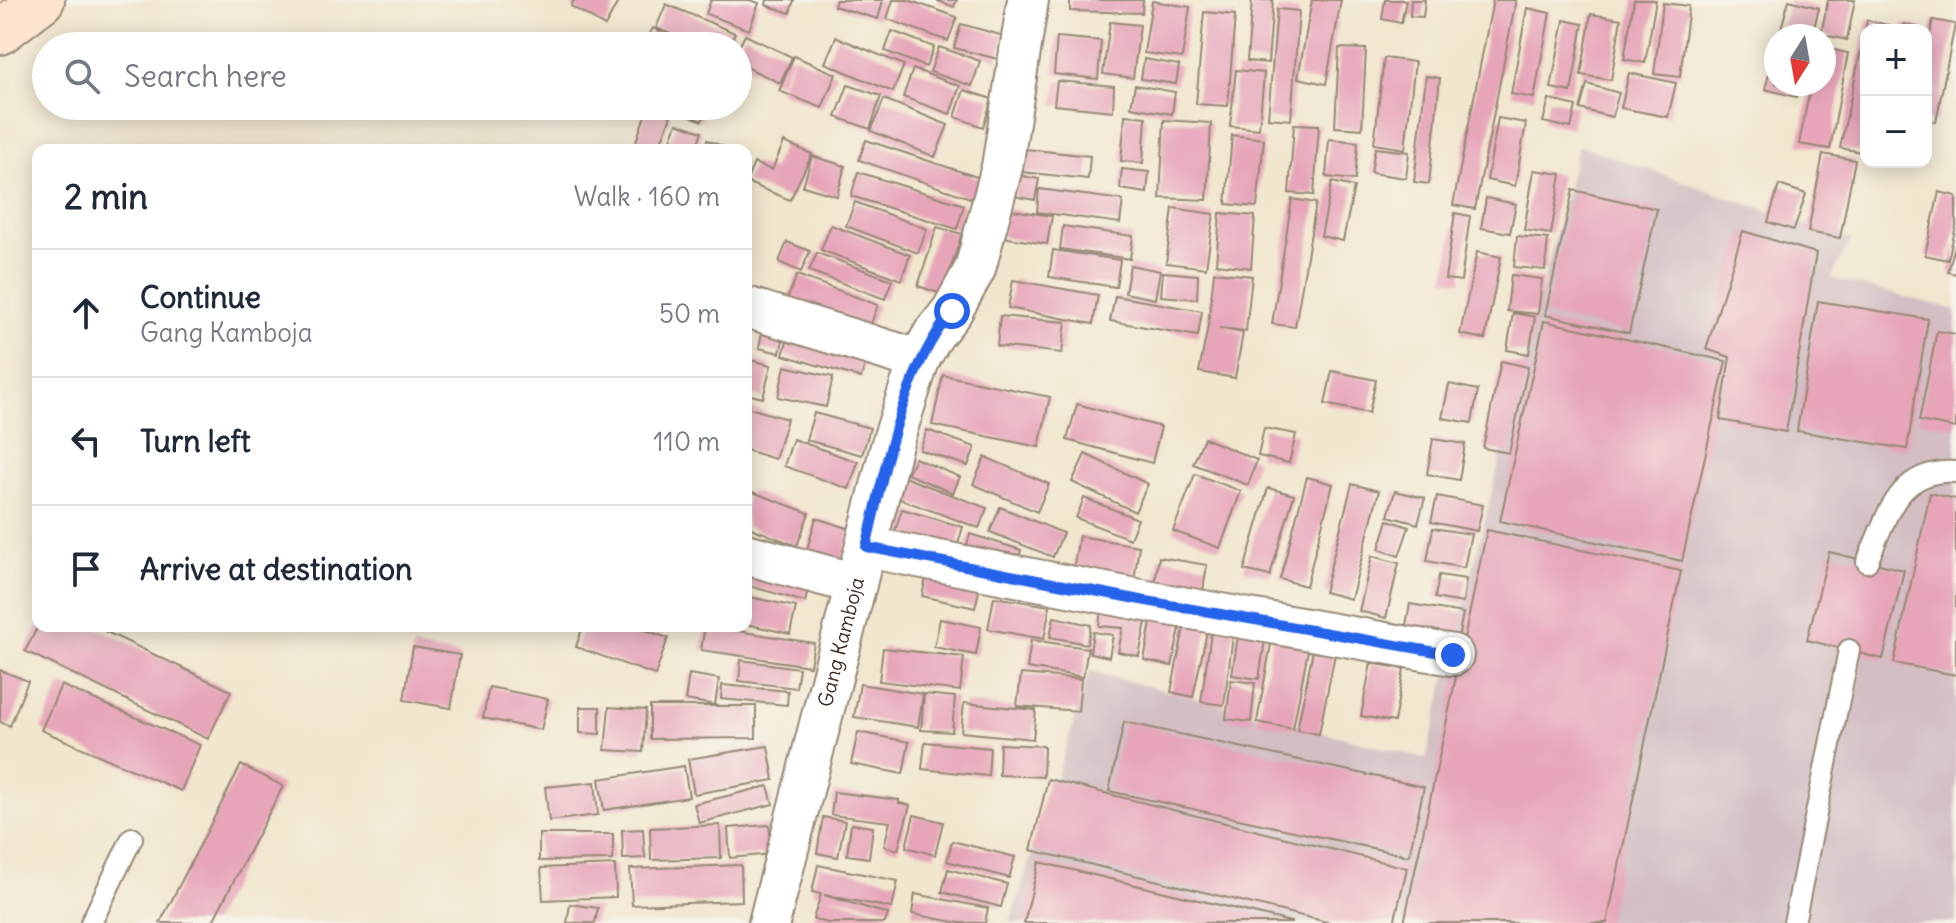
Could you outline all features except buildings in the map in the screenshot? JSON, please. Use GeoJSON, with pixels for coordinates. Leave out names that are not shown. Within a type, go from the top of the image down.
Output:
{"type":"FeatureCollection","features":[{"type":"Feature","properties":{"kind":"street"},"geometry":{"type":"LineString","coordinates":[[0,32],[42,0]]}},
{"type":"Feature","properties":{"kind":"street","name":"Gang Kamboja"},"geometry":{"type":"LineString","coordinates":[[769,923],[891,447],[919,360],[952,311],[975,269],[1002,167],[1028,0]]}},
{"type":"Feature","properties":{"kind":"street"},"geometry":{"type":"LineString","coordinates":[[752,309],[919,360]]}},
{"type":"Feature","properties":{"kind":"street"},"geometry":{"type":"LineString","coordinates":[[752,555],[1141,600],[1453,655]]}},
{"type":"Feature","properties":{"kind":"lane"},"geometry":{"type":"LineString","coordinates":[[1867,562],[1895,501],[1909,483],[1935,471],[1956,472]]}},
{"type":"Feature","properties":{"kind":"lane"},"geometry":{"type":"LineString","coordinates":[[1794,923],[1849,650]]}},
{"type":"Feature","properties":{"kind":"lane"},"geometry":{"type":"LineString","coordinates":[[91,923],[132,838]]}},
{"type":"Feature","properties":{"kind":"shaded area"},"geometry":{"type":"Polygon","coordinates":[[[1578,145],[1851,240],[1831,278],[1956,310],[1956,923],[1010,923],[1090,671],[1426,759],[1578,145]]]}},
{"type":"Feature","properties":{"kind":"route"},"geometry":{"type":"LineString","coordinates":[[952,311],[919,360],[891,447],[866,547],[1453,655]]}}]}
